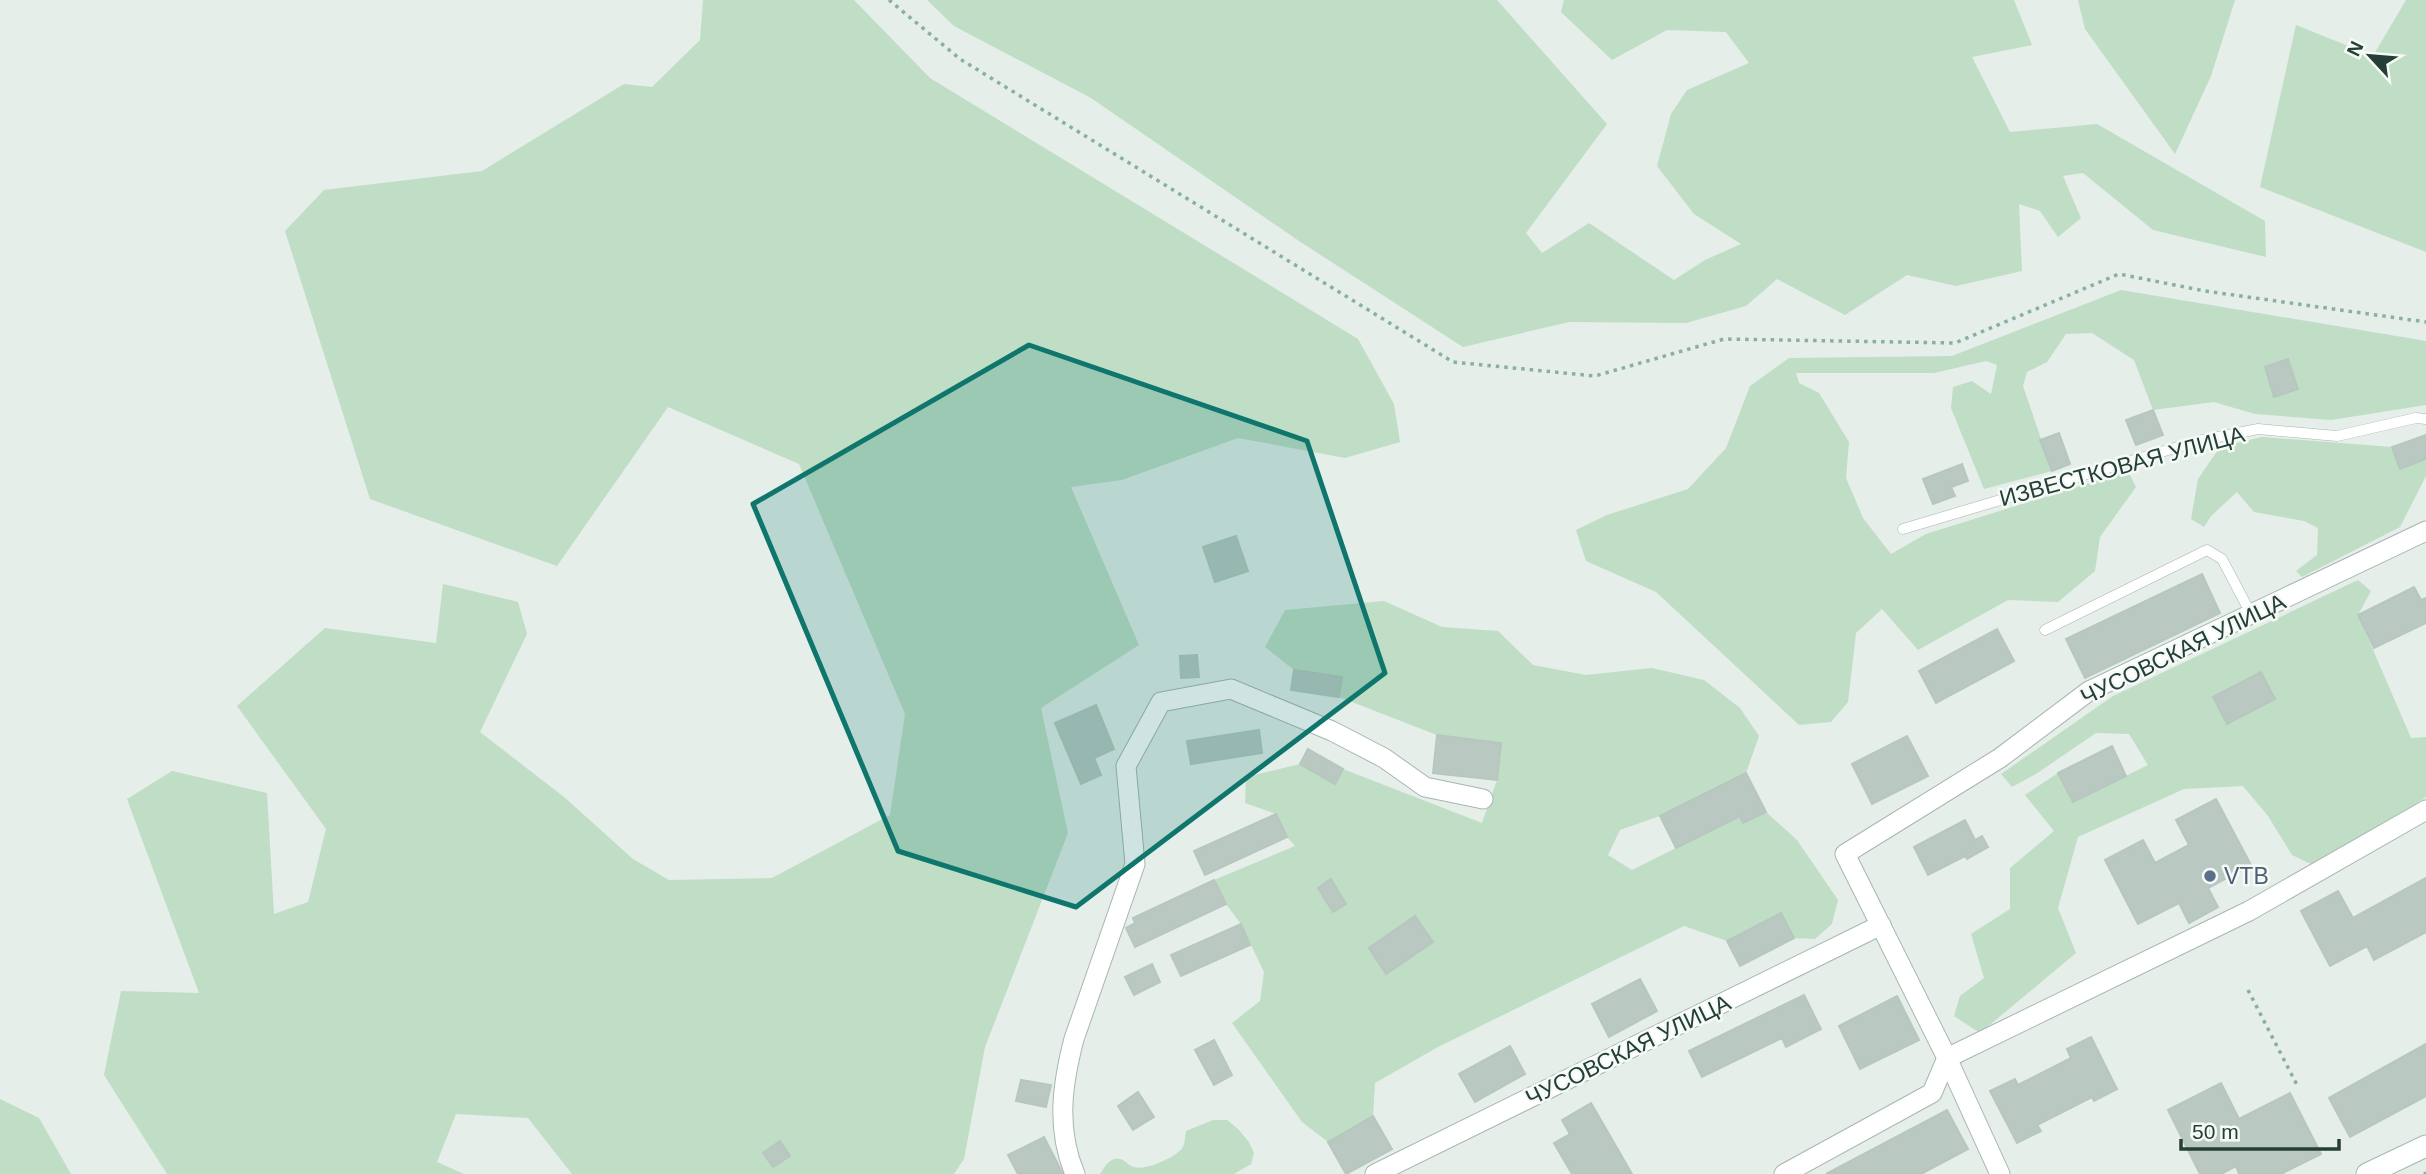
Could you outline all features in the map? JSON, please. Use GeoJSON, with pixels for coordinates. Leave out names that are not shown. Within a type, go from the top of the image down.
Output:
{"type":"FeatureCollection","features":[{"type":"Feature","properties":{"kind":"street","name":"ЧУСОВСКАЯ УЛИЦА"},"geometry":{"type":"LineString","coordinates":[[1375,1174],[1881,925],[1845,854],[2000,758],[2089,691],[2426,531]]}},
{"type":"Feature","properties":{"kind":"street"},"geometry":{"type":"LineString","coordinates":[[1075,1174],[1062,1132],[1066,1068],[1135,864],[1126,766],[1161,702],[1231,689],[1332,731],[1384,758],[1425,787],[1483,799]]}},
{"type":"Feature","properties":{"kind":"street"},"geometry":{"type":"LineString","coordinates":[[1784,1174],[1933,1093],[1947,1058],[2249,911],[2426,810]]}},
{"type":"Feature","properties":{"kind":"street"},"geometry":{"type":"LineString","coordinates":[[1881,925],[1947,1058],[2000,1174]]}},
{"type":"Feature","properties":{"kind":"street"},"geometry":{"type":"LineString","coordinates":[[2367,1174],[2388,1168],[2426,1146]]}},
{"type":"Feature","properties":{"kind":"lane","name":"ИЗВЕСТКОВАЯ УЛИЦА"},"geometry":{"type":"LineString","coordinates":[[1903,528],[2198,441],[2258,429],[2336,436],[2416,418],[2426,419]]}},
{"type":"Feature","properties":{"kind":"lane"},"geometry":{"type":"LineString","coordinates":[[2045,630],[2207,550],[2221,559],[2251,614]]}},
{"type":"Feature","properties":{"kind":"path"},"geometry":{"type":"LineString","coordinates":[[889,0],[960,59],[1453,362],[1595,376],[1724,339],[1955,343],[2119,274],[2205,290],[2426,322]]}},
{"type":"Feature","properties":{"kind":"path"},"geometry":{"type":"LineString","coordinates":[[2248,990],[2297,1085]]}},
{"type":"Feature","properties":{"kind":"highlighted area"},"geometry":{"type":"Polygon","coordinates":[[[1029,345],[1307,441],[1385,673],[1076,907],[898,851],[753,504],[1029,345]]]}},
{"type":"Feature","properties":{"kind":"green space"},"geometry":{"type":"Polygon","coordinates":[[[703,0],[854,0],[930,78],[1358,339],[1394,404],[1400,442],[1345,458],[1238,438],[1122,480],[1071,487],[1139,645],[1041,708],[1068,833],[985,1047],[964,1159],[954,1174],[572,1174],[528,1118],[456,1114],[437,1162],[464,1174],[167,1174],[104,1075],[121,991],[199,993],[127,799],[172,771],[267,793],[274,914],[308,902],[326,829],[237,706],[325,628],[436,643],[443,584],[518,602],[527,634],[480,732],[564,797],[633,859],[669,880],[772,878],[890,815],[905,714],[799,464],[668,407],[557,566],[370,499],[285,231],[324,190],[482,171],[624,84],[652,87],[700,40],[703,0]]]}},
{"type":"Feature","properties":{"kind":"green space"},"geometry":{"type":"Polygon","coordinates":[[[927,0],[1497,0],[1607,124],[1526,233],[1542,253],[1589,223],[1674,280],[1705,260],[1741,244],[1694,214],[1657,166],[1671,114],[1687,90],[1749,63],[1726,32],[1667,30],[1612,60],[1561,12],[1564,0],[2014,0],[2032,45],[1972,57],[2010,132],[2097,124],[2265,221],[2266,257],[2153,230],[2083,173],[2063,176],[2081,218],[2058,237],[2040,211],[2019,204],[2022,271],[1956,286],[1907,275],[1845,315],[1777,279],[1746,306],[1686,323],[1569,322],[1463,347],[1299,241],[1091,98],[954,26],[927,0]]]}},
{"type":"Feature","properties":{"kind":"green space"},"geometry":{"type":"Polygon","coordinates":[[[2078,0],[2235,0],[2211,76],[2175,154],[2085,29],[2078,0]]]}},
{"type":"Feature","properties":{"kind":"green space"},"geometry":{"type":"Polygon","coordinates":[[[2406,0],[2426,0],[2426,252],[2260,187],[2296,25],[2373,56],[2406,0]]]}},
{"type":"Feature","properties":{"kind":"green space"},"geometry":{"type":"Polygon","coordinates":[[[2121,290],[2426,341],[2426,405],[2331,420],[2255,414],[2214,402],[2153,410],[2134,360],[2092,333],[2066,334],[2047,362],[2027,372],[2023,386],[2052,471],[1984,489],[1951,408],[1953,387],[1972,381],[1991,394],[1997,365],[1986,361],[1934,373],[1796,373],[1799,383],[1819,393],[1849,442],[1846,478],[1863,518],[1891,554],[1926,534],[2128,471],[2136,487],[2100,537],[2095,571],[2058,602],[2008,600],[1918,650],[1882,609],[1856,633],[1848,702],[1831,722],[1799,725],[1656,592],[1586,561],[1576,530],[1607,515],[1688,489],[1726,448],[1750,386],[1789,358],[1952,356],[2121,290]]]}},
{"type":"Feature","properties":{"kind":"green space"},"geometry":{"type":"Polygon","coordinates":[[[2262,437],[2392,447],[2400,469],[2426,459],[2426,476],[2400,527],[2302,577],[2296,571],[2317,555],[2318,528],[2304,521],[2254,512],[2237,492],[2211,516],[2204,527],[2191,519],[2198,479],[2220,447],[2262,437]]]}},
{"type":"Feature","properties":{"kind":"green space"},"geometry":{"type":"Polygon","coordinates":[[[2358,580],[2371,591],[2358,615],[2411,738],[2426,737],[2426,797],[2351,849],[2313,865],[2292,855],[2268,816],[2243,786],[2184,789],[2078,837],[2058,908],[2076,953],[1980,1033],[1954,1016],[1960,996],[1984,978],[1971,934],[2010,909],[2010,868],[2054,831],[2025,795],[2058,773],[2073,802],[2148,765],[2129,734],[2096,733],[2012,787],[2001,774],[2113,696],[2358,580]]]}},
{"type":"Feature","properties":{"kind":"green space"},"geometry":{"type":"Polygon","coordinates":[[[1384,601],[1442,627],[1498,631],[1533,665],[1586,675],[1652,668],[1704,680],[1740,708],[1759,736],[1746,773],[1660,816],[1620,830],[1608,855],[1632,870],[1740,816],[1744,823],[1766,812],[1797,840],[1838,900],[1832,924],[1815,939],[1794,938],[1781,913],[1727,941],[1684,926],[1438,1047],[1375,1083],[1373,1116],[1328,1142],[1302,1122],[1232,1023],[1260,1001],[1264,972],[1241,924],[1226,904],[1214,880],[1295,846],[1287,837],[1276,814],[1245,803],[1246,777],[1300,764],[1335,784],[1343,769],[1482,823],[1497,780],[1501,743],[1437,735],[1339,697],[1342,677],[1294,670],[1265,647],[1285,610],[1384,601]]]}},
{"type":"Feature","properties":{"kind":"green space"},"geometry":{"type":"Polygon","coordinates":[[[0,1099],[39,1118],[71,1174],[0,1174],[0,1099]]]}},
{"type":"Feature","properties":{"kind":"green space"},"geometry":{"type":"Polygon","coordinates":[[[1213,1120],[1227,1120],[1238,1129],[1254,1153],[1251,1164],[1234,1174],[1100,1174],[1108,1163],[1115,1159],[1121,1159],[1139,1168],[1168,1159],[1183,1147],[1186,1131],[1213,1120]]]}},
{"type":"Feature","properties":{"kind":"building"},"geometry":{"type":"Polygon","coordinates":[[[2288,359],[2298,389],[2274,397],[2265,367],[2288,359]]]}},
{"type":"Feature","properties":{"kind":"building"},"geometry":{"type":"Polygon","coordinates":[[[2153,410],[2163,435],[2136,445],[2126,420],[2153,410]]]}},
{"type":"Feature","properties":{"kind":"building"},"geometry":{"type":"Polygon","coordinates":[[[2059,433],[2070,464],[2052,471],[2040,440],[2059,433]]]}},
{"type":"Feature","properties":{"kind":"building"},"geometry":{"type":"Polygon","coordinates":[[[2426,435],[2426,459],[2400,469],[2392,447],[2426,435]]]}},
{"type":"Feature","properties":{"kind":"building"},"geometry":{"type":"Polygon","coordinates":[[[1962,464],[1968,481],[1951,487],[1955,496],[1933,504],[1923,479],[1962,464]]]}},
{"type":"Feature","properties":{"kind":"building"},"geometry":{"type":"Polygon","coordinates":[[[1236,536],[1248,571],[1215,582],[1203,547],[1236,536]]]}},
{"type":"Feature","properties":{"kind":"building"},"geometry":{"type":"Polygon","coordinates":[[[2202,574],[2220,613],[2085,678],[2066,639],[2202,574]]]}},
{"type":"Feature","properties":{"kind":"building"},"geometry":{"type":"Polygon","coordinates":[[[2414,587],[2421,600],[2426,598],[2426,623],[2374,648],[2358,615],[2414,587]]]}},
{"type":"Feature","properties":{"kind":"building"},"geometry":{"type":"Polygon","coordinates":[[[1997,629],[2014,661],[1936,703],[1919,671],[1997,629]]]}},
{"type":"Feature","properties":{"kind":"building"},"geometry":{"type":"Polygon","coordinates":[[[1197,655],[1199,677],[1181,678],[1180,656],[1197,655]]]}},
{"type":"Feature","properties":{"kind":"building"},"geometry":{"type":"Polygon","coordinates":[[[1294,670],[1342,677],[1339,697],[1291,690],[1294,670]]]}},
{"type":"Feature","properties":{"kind":"building"},"geometry":{"type":"Polygon","coordinates":[[[2261,672],[2275,699],[2227,724],[2213,697],[2261,672]]]}},
{"type":"Feature","properties":{"kind":"building"},"geometry":{"type":"Polygon","coordinates":[[[1096,705],[1114,749],[1094,758],[1101,775],[1081,784],[1055,723],[1096,705]]]}},
{"type":"Feature","properties":{"kind":"building"},"geometry":{"type":"Polygon","coordinates":[[[1259,730],[1262,753],[1191,764],[1187,741],[1259,730]]]}},
{"type":"Feature","properties":{"kind":"building"},"geometry":{"type":"Polygon","coordinates":[[[1437,735],[1501,743],[1497,780],[1433,773],[1437,735]]]}},
{"type":"Feature","properties":{"kind":"building"},"geometry":{"type":"Polygon","coordinates":[[[1907,736],[1928,776],[1872,804],[1852,764],[1907,736]]]}},
{"type":"Feature","properties":{"kind":"building"},"geometry":{"type":"Polygon","coordinates":[[[2112,746],[2126,776],[2073,802],[2058,773],[2112,746]]]}},
{"type":"Feature","properties":{"kind":"building"},"geometry":{"type":"Polygon","coordinates":[[[1308,749],[1343,769],[1335,784],[1300,764],[1308,749]]]}},
{"type":"Feature","properties":{"kind":"building"},"geometry":{"type":"Polygon","coordinates":[[[1746,773],[1766,812],[1743,823],[1740,816],[1676,848],[1660,816],[1746,773]]]}},
{"type":"Feature","properties":{"kind":"building"},"geometry":{"type":"Polygon","coordinates":[[[2216,799],[2251,865],[2208,888],[2218,907],[2189,923],[2179,903],[2138,924],[2105,860],[2143,840],[2155,863],[2189,845],[2176,820],[2216,799]]]}},
{"type":"Feature","properties":{"kind":"building"},"geometry":{"type":"Polygon","coordinates":[[[1276,814],[1287,837],[1205,875],[1194,851],[1276,814]]]}},
{"type":"Feature","properties":{"kind":"building"},"geometry":{"type":"Polygon","coordinates":[[[1965,820],[1975,840],[1982,836],[1988,847],[1928,875],[1914,847],[1965,820]]]}},
{"type":"Feature","properties":{"kind":"building"},"geometry":{"type":"Polygon","coordinates":[[[2426,878],[2426,932],[2374,960],[2367,946],[2330,966],[2301,911],[2338,891],[2353,918],[2426,878]]]}},
{"type":"Feature","properties":{"kind":"building"},"geometry":{"type":"Polygon","coordinates":[[[1331,879],[1346,904],[1333,912],[1318,888],[1331,879]]]}},
{"type":"Feature","properties":{"kind":"building"},"geometry":{"type":"Polygon","coordinates":[[[1214,880],[1226,904],[1135,947],[1126,928],[1135,923],[1133,918],[1214,880]]]}},
{"type":"Feature","properties":{"kind":"building"},"geometry":{"type":"Polygon","coordinates":[[[1781,913],[1794,938],[1740,966],[1727,941],[1781,913]]]}},
{"type":"Feature","properties":{"kind":"building"},"geometry":{"type":"Polygon","coordinates":[[[1415,916],[1433,942],[1386,974],[1369,948],[1415,916]]]}},
{"type":"Feature","properties":{"kind":"building"},"geometry":{"type":"Polygon","coordinates":[[[1241,924],[1250,945],[1181,976],[1171,955],[1241,924]]]}},
{"type":"Feature","properties":{"kind":"building"},"geometry":{"type":"Polygon","coordinates":[[[1152,964],[1160,982],[1134,995],[1125,977],[1152,964]]]}},
{"type":"Feature","properties":{"kind":"building"},"geometry":{"type":"Polygon","coordinates":[[[1640,979],[1657,1011],[1609,1037],[1592,1004],[1640,979]]]}},
{"type":"Feature","properties":{"kind":"building"},"geometry":{"type":"Polygon","coordinates":[[[1804,995],[1821,1029],[1786,1047],[1782,1038],[1702,1077],[1689,1051],[1804,995]]]}},
{"type":"Feature","properties":{"kind":"building"},"geometry":{"type":"Polygon","coordinates":[[[1897,996],[1919,1040],[1860,1069],[1839,1026],[1897,996]]]}},
{"type":"Feature","properties":{"kind":"building"},"geometry":{"type":"Polygon","coordinates":[[[2091,1037],[2117,1089],[2094,1101],[2092,1097],[2037,1125],[2041,1131],[2017,1143],[1990,1091],[2015,1079],[2018,1085],[2071,1058],[2067,1049],[2091,1037]]]}},
{"type":"Feature","properties":{"kind":"building"},"geometry":{"type":"Polygon","coordinates":[[[1214,1040],[1232,1075],[1214,1085],[1195,1050],[1214,1040]]]}},
{"type":"Feature","properties":{"kind":"building"},"geometry":{"type":"Polygon","coordinates":[[[2426,1044],[2426,1096],[2350,1137],[2329,1098],[2426,1044]]]}},
{"type":"Feature","properties":{"kind":"building"},"geometry":{"type":"Polygon","coordinates":[[[1510,1046],[1525,1074],[1475,1102],[1459,1074],[1510,1046]]]}},
{"type":"Feature","properties":{"kind":"building"},"geometry":{"type":"Polygon","coordinates":[[[1021,1080],[1051,1085],[1046,1107],[1016,1101],[1021,1080]]]}},
{"type":"Feature","properties":{"kind":"building"},"geometry":{"type":"Polygon","coordinates":[[[2221,1083],[2239,1119],[2290,1093],[2321,1154],[2281,1174],[2239,1174],[2236,1166],[2221,1174],[2200,1174],[2168,1110],[2221,1083]]]}},
{"type":"Feature","properties":{"kind":"building"},"geometry":{"type":"Polygon","coordinates":[[[1138,1092],[1154,1117],[1133,1130],[1118,1106],[1138,1092]]]}},
{"type":"Feature","properties":{"kind":"building"},"geometry":{"type":"Polygon","coordinates":[[[1591,1103],[1632,1174],[1572,1174],[1554,1143],[1570,1134],[1562,1120],[1591,1103]]]}},
{"type":"Feature","properties":{"kind":"building"},"geometry":{"type":"Polygon","coordinates":[[[1947,1110],[1968,1149],[1921,1174],[1826,1174],[1947,1110]]]}},
{"type":"Feature","properties":{"kind":"building"},"geometry":{"type":"Polygon","coordinates":[[[1373,1116],[1392,1149],[1346,1174],[1328,1142],[1373,1116]]]}},
{"type":"Feature","properties":{"kind":"building"},"geometry":{"type":"Polygon","coordinates":[[[1044,1137],[1063,1174],[1018,1174],[1008,1155],[1044,1137]]]}},
{"type":"Feature","properties":{"kind":"building"},"geometry":{"type":"Polygon","coordinates":[[[780,1141],[790,1156],[773,1167],[763,1153],[780,1141]]]}},
{"type":"Feature","properties":{"kind":"place","name":"VTB"},"geometry":{"type":"Point","coordinates":[2210,876]}}]}
